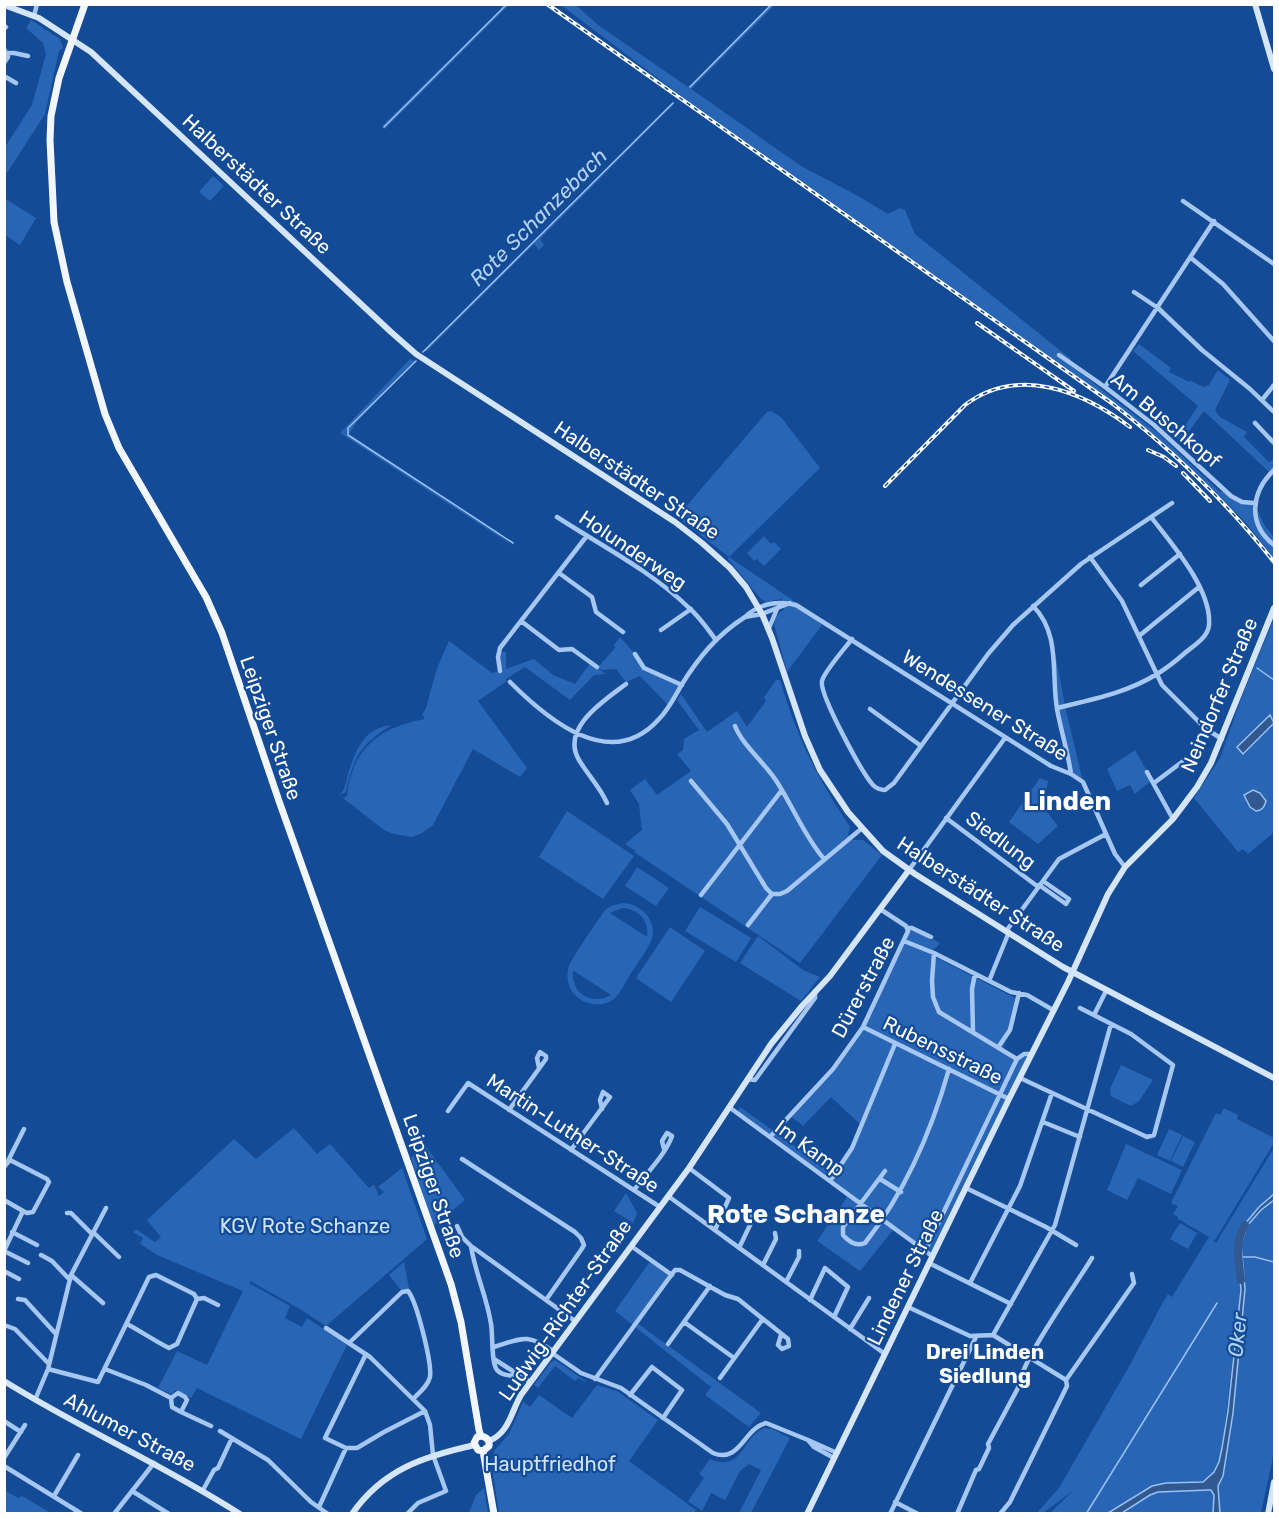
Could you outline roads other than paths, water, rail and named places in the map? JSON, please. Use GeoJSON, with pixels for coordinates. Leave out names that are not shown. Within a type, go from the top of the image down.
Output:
{"type":"FeatureCollection","features":[{"type":"Feature","properties":{"kind":"main road","name":"Leipziger Straße"},"geometry":{"type":"LineString","coordinates":[[85,4],[58,78],[51,116],[54,222],[63,265],[112,432],[125,461],[206,597],[222,633],[279,801],[451,1284],[461,1322],[481,1436]]}},
{"type":"Feature","properties":{"kind":"main road"},"geometry":{"type":"LineString","coordinates":[[1255,4],[1275,69]]}},
{"type":"Feature","properties":{"kind":"main road","name":"Halberstädter Straße"},"geometry":{"type":"LineString","coordinates":[[4,5],[34,15],[91,52],[405,345],[689,532],[730,568],[746,587],[769,628],[812,752],[837,797],[861,829],[883,851],[909,870],[1072,972],[1275,1078]]}},
{"type":"Feature","properties":{"kind":"main road","name":"Neindorfer Straße"},"geometry":{"type":"LineString","coordinates":[[1072,972],[1108,894],[1125,867],[1173,819],[1211,764],[1275,608]]}},
{"type":"Feature","properties":{"kind":"main road","name":"Ludwig-Richter-Straße"},"geometry":{"type":"LineString","coordinates":[[489,1441],[498,1437],[506,1428],[512,1412],[530,1383],[689,1168],[786,1024],[830,976],[909,870]]}},
{"type":"Feature","properties":{"kind":"main road","name":"Lindener Straße"},"geometry":{"type":"LineString","coordinates":[[810,1513],[929,1263],[1072,972]]}},
{"type":"Feature","properties":{"kind":"main road","name":"Ahlumer Straße"},"geometry":{"type":"LineString","coordinates":[[4,1381],[35,1400],[154,1462],[240,1514]]}},
{"type":"Feature","properties":{"kind":"main road"},"geometry":{"type":"LineString","coordinates":[[481,1436],[486,1437],[489,1441],[489,1446],[483,1451],[478,1450],[475,1445],[476,1439],[481,1436]]}},
{"type":"Feature","properties":{"kind":"main road"},"geometry":{"type":"LineString","coordinates":[[352,1514],[380,1483],[402,1468],[433,1455],[475,1445]]}},
{"type":"Feature","properties":{"kind":"main road"},"geometry":{"type":"LineString","coordinates":[[483,1451],[494,1514]]}},
{"type":"Feature","properties":{"kind":"main road"},"geometry":{"type":"LineString","coordinates":[[1268,1514],[1275,1482]]}},
{"type":"Feature","properties":{"kind":"street"},"geometry":{"type":"LineString","coordinates":[[34,15],[37,4]]}},
{"type":"Feature","properties":{"kind":"street"},"geometry":{"type":"LineString","coordinates":[[6,51],[28,56]]}},
{"type":"Feature","properties":{"kind":"street"},"geometry":{"type":"LineString","coordinates":[[4,63],[8,57],[6,51]]}},
{"type":"Feature","properties":{"kind":"street"},"geometry":{"type":"LineString","coordinates":[[4,76],[15,83]]}},
{"type":"Feature","properties":{"kind":"street"},"geometry":{"type":"LineString","coordinates":[[1183,201],[1275,264]]}},
{"type":"Feature","properties":{"kind":"street"},"geometry":{"type":"LineString","coordinates":[[1105,387],[1214,221]]}},
{"type":"Feature","properties":{"kind":"street"},"geometry":{"type":"LineString","coordinates":[[1191,258],[1223,284],[1275,341]]}},
{"type":"Feature","properties":{"kind":"street"},"geometry":{"type":"LineString","coordinates":[[1134,292],[1158,308],[1202,351],[1275,412]]}},
{"type":"Feature","properties":{"kind":"street","name":"Am Buschkopf"},"geometry":{"type":"LineString","coordinates":[[1059,355],[1105,387],[1168,438],[1231,496],[1242,502],[1254,503]]}},
{"type":"Feature","properties":{"kind":"street"},"geometry":{"type":"LineString","coordinates":[[1262,400],[1275,385]]}},
{"type":"Feature","properties":{"kind":"street"},"geometry":{"type":"LineString","coordinates":[[1255,423],[1275,443]]}},
{"type":"Feature","properties":{"kind":"street"},"geometry":{"type":"LineString","coordinates":[[1275,470],[1260,487],[1254,503],[1258,526],[1266,538],[1275,545]]}},
{"type":"Feature","properties":{"kind":"street"},"geometry":{"type":"LineString","coordinates":[[852,639],[823,679],[822,684],[846,741],[873,785],[882,790],[888,789],[1002,637],[1090,557],[1172,503]]}},
{"type":"Feature","properties":{"kind":"street","name":"Holunderweg"},"geometry":{"type":"LineString","coordinates":[[557,517],[652,579],[691,609],[715,639]]}},
{"type":"Feature","properties":{"kind":"street"},"geometry":{"type":"LineString","coordinates":[[1057,708],[1101,697],[1156,675],[1200,642],[1209,629],[1209,616],[1199,587],[1180,554],[1151,517]]}},
{"type":"Feature","properties":{"kind":"street"},"geometry":{"type":"LineString","coordinates":[[500,671],[498,652],[586,537]]}},
{"type":"Feature","properties":{"kind":"street"},"geometry":{"type":"LineString","coordinates":[[1141,585],[1180,554]]}},
{"type":"Feature","properties":{"kind":"street"},"geometry":{"type":"LineString","coordinates":[[1090,557],[1122,601],[1156,675],[1169,694],[1206,729],[1222,739]]}},
{"type":"Feature","properties":{"kind":"street"},"geometry":{"type":"LineString","coordinates":[[559,573],[592,597],[596,612],[623,632]]}},
{"type":"Feature","properties":{"kind":"street"},"geometry":{"type":"LineString","coordinates":[[1139,636],[1199,587]]}},
{"type":"Feature","properties":{"kind":"street"},"geometry":{"type":"LineString","coordinates":[[510,682],[549,716],[577,734],[622,742],[639,736],[660,719],[694,666],[715,639],[745,618],[776,602],[790,603]]}},
{"type":"Feature","properties":{"kind":"street"},"geometry":{"type":"LineString","coordinates":[[761,611],[790,603]]}},
{"type":"Feature","properties":{"kind":"street","name":"Wendessener Straße"},"geometry":{"type":"LineString","coordinates":[[790,603],[806,610],[1005,738],[1083,782],[1115,854],[1125,867]]}},
{"type":"Feature","properties":{"kind":"street"},"geometry":{"type":"LineString","coordinates":[[1034,606],[1040,613],[1051,637],[1057,708],[1071,774]]}},
{"type":"Feature","properties":{"kind":"street"},"geometry":{"type":"LineString","coordinates":[[769,628],[778,608]]}},
{"type":"Feature","properties":{"kind":"street","name":"Holunderweg"},"geometry":{"type":"LineString","coordinates":[[661,630],[691,609]]}},
{"type":"Feature","properties":{"kind":"street"},"geometry":{"type":"LineString","coordinates":[[521,621],[559,650],[572,649],[597,667]]}},
{"type":"Feature","properties":{"kind":"street"},"geometry":{"type":"LineString","coordinates":[[635,654],[639,663],[648,671],[682,685]]}},
{"type":"Feature","properties":{"kind":"street"},"geometry":{"type":"LineString","coordinates":[[607,803],[602,791],[576,755],[577,734],[584,717],[626,684]]}},
{"type":"Feature","properties":{"kind":"street"},"geometry":{"type":"LineString","coordinates":[[870,709],[921,746]]}},
{"type":"Feature","properties":{"kind":"street"},"geometry":{"type":"LineString","coordinates":[[735,726],[762,760],[824,859]]}},
{"type":"Feature","properties":{"kind":"street"},"geometry":{"type":"LineString","coordinates":[[909,870],[1005,738]]}},
{"type":"Feature","properties":{"kind":"street"},"geometry":{"type":"LineString","coordinates":[[1154,783],[1182,762]]}},
{"type":"Feature","properties":{"kind":"street"},"geometry":{"type":"LineString","coordinates":[[1148,772],[1173,819]]}},
{"type":"Feature","properties":{"kind":"street"},"geometry":{"type":"LineString","coordinates":[[691,781],[727,824],[766,888],[772,894],[787,891],[861,829]]}},
{"type":"Feature","properties":{"kind":"street"},"geometry":{"type":"LineString","coordinates":[[701,895],[782,790]]}},
{"type":"Feature","properties":{"kind":"street","name":"Siedlung"},"geometry":{"type":"LineString","coordinates":[[946,818],[1066,904],[1069,899],[1043,880]]}},
{"type":"Feature","properties":{"kind":"street","name":"Siedlung"},"geometry":{"type":"LineString","coordinates":[[989,981],[1008,931],[1062,855],[1106,834]]}},
{"type":"Feature","properties":{"kind":"street"},"geometry":{"type":"LineString","coordinates":[[748,925],[772,894]]}},
{"type":"Feature","properties":{"kind":"street","name":"Dürerstraße"},"geometry":{"type":"LineString","coordinates":[[770,1137],[833,1069],[863,1027],[904,942],[908,928],[880,909]]}},
{"type":"Feature","properties":{"kind":"street"},"geometry":{"type":"LineString","coordinates":[[908,928],[931,937]]}},
{"type":"Feature","properties":{"kind":"street"},"geometry":{"type":"LineString","coordinates":[[904,942],[934,953],[1011,992],[1027,995],[1053,1010]]}},
{"type":"Feature","properties":{"kind":"street"},"geometry":{"type":"LineString","coordinates":[[934,953],[932,981],[935,1005],[942,1014],[1012,1057],[1017,1059],[1024,1054],[1031,1054]]}},
{"type":"Feature","properties":{"kind":"street"},"geometry":{"type":"LineString","coordinates":[[974,1032],[972,989],[975,974]]}},
{"type":"Feature","properties":{"kind":"street"},"geometry":{"type":"LineString","coordinates":[[1094,1015],[1106,991]]}},
{"type":"Feature","properties":{"kind":"street"},"geometry":{"type":"LineString","coordinates":[[999,1047],[1010,1030],[1018,993]]}},
{"type":"Feature","properties":{"kind":"street"},"geometry":{"type":"LineString","coordinates":[[1020,1078],[1151,1137],[1173,1065],[1139,1039],[1080,1008]]}},
{"type":"Feature","properties":{"kind":"street"},"geometry":{"type":"LineString","coordinates":[[993,1335],[1052,1231],[1111,1024]]}},
{"type":"Feature","properties":{"kind":"street","name":"Rubensstraße"},"geometry":{"type":"LineString","coordinates":[[863,1027],[1009,1099]]}},
{"type":"Feature","properties":{"kind":"street"},"geometry":{"type":"LineString","coordinates":[[830,1181],[852,1148],[896,1044]]}},
{"type":"Feature","properties":{"kind":"street","name":"Lindener Straße"},"geometry":{"type":"LineString","coordinates":[[925,1251],[1017,1059]]}},
{"type":"Feature","properties":{"kind":"street"},"geometry":{"type":"LineString","coordinates":[[508,1110],[539,1068]]}},
{"type":"Feature","properties":{"kind":"street"},"geometry":{"type":"LineString","coordinates":[[885,1171],[843,1227],[843,1235],[857,1245],[865,1243],[900,1191],[929,1133],[949,1069]]}},
{"type":"Feature","properties":{"kind":"street","name":"Martin-Luther-Straße"},"geometry":{"type":"LineString","coordinates":[[448,1111],[468,1083],[660,1207]]}},
{"type":"Feature","properties":{"kind":"street"},"geometry":{"type":"LineString","coordinates":[[970,1283],[1020,1186],[1052,1093]]}},
{"type":"Feature","properties":{"kind":"street","name":"Im Kamp"},"geometry":{"type":"LineString","coordinates":[[729,1107],[933,1256]]}},
{"type":"Feature","properties":{"kind":"street"},"geometry":{"type":"LineString","coordinates":[[571,1150],[602,1109]]}},
{"type":"Feature","properties":{"kind":"street"},"geometry":{"type":"LineString","coordinates":[[1043,1122],[1080,1137]]}},
{"type":"Feature","properties":{"kind":"street"},"geometry":{"type":"LineString","coordinates":[[4,1167],[24,1129]]}},
{"type":"Feature","properties":{"kind":"street"},"geometry":{"type":"LineString","coordinates":[[634,1190],[664,1149]]}},
{"type":"Feature","properties":{"kind":"street"},"geometry":{"type":"LineString","coordinates":[[462,1159],[581,1238],[584,1245],[546,1300]]}},
{"type":"Feature","properties":{"kind":"street"},"geometry":{"type":"LineString","coordinates":[[4,1200],[27,1213],[33,1212],[49,1182],[8,1161]]}},
{"type":"Feature","properties":{"kind":"street"},"geometry":{"type":"LineString","coordinates":[[689,1168],[729,1198],[715,1230]]}},
{"type":"Feature","properties":{"kind":"street"},"geometry":{"type":"LineString","coordinates":[[880,1179],[900,1191]]}},
{"type":"Feature","properties":{"kind":"street"},"geometry":{"type":"LineString","coordinates":[[966,1188],[1076,1245]]}},
{"type":"Feature","properties":{"kind":"street"},"geometry":{"type":"LineString","coordinates":[[668,1196],[885,1354]]}},
{"type":"Feature","properties":{"kind":"street"},"geometry":{"type":"LineString","coordinates":[[35,1400],[48,1366],[70,1277],[106,1208]]}},
{"type":"Feature","properties":{"kind":"street"},"geometry":{"type":"LineString","coordinates":[[23,1211],[4,1251],[28,1263]]}},
{"type":"Feature","properties":{"kind":"street"},"geometry":{"type":"LineString","coordinates":[[67,1213],[71,1214],[119,1257]]}},
{"type":"Feature","properties":{"kind":"street"},"geometry":{"type":"LineString","coordinates":[[739,1248],[752,1221],[752,1216]]}},
{"type":"Feature","properties":{"kind":"street"},"geometry":{"type":"LineString","coordinates":[[457,1226],[471,1246],[575,1322]]}},
{"type":"Feature","properties":{"kind":"street"},"geometry":{"type":"LineString","coordinates":[[12,1232],[37,1245]]}},
{"type":"Feature","properties":{"kind":"street"},"geometry":{"type":"LineString","coordinates":[[763,1265],[776,1239],[775,1233]]}},
{"type":"Feature","properties":{"kind":"street"},"geometry":{"type":"LineString","coordinates":[[471,1246],[487,1299],[495,1367],[501,1373],[519,1375],[530,1383]]}},
{"type":"Feature","properties":{"kind":"street"},"geometry":{"type":"LineString","coordinates":[[631,1246],[672,1275]]}},
{"type":"Feature","properties":{"kind":"street"},"geometry":{"type":"LineString","coordinates":[[786,1282],[799,1257],[799,1251]]}},
{"type":"Feature","properties":{"kind":"street"},"geometry":{"type":"LineString","coordinates":[[42,1255],[103,1303]]}},
{"type":"Feature","properties":{"kind":"street"},"geometry":{"type":"LineString","coordinates":[[957,1514],[976,1470],[989,1448],[988,1444],[1019,1386],[1019,1380],[1029,1358],[1092,1258]]}},
{"type":"Feature","properties":{"kind":"street"},"geometry":{"type":"LineString","coordinates":[[929,1263],[1011,1304]]}},
{"type":"Feature","properties":{"kind":"street"},"geometry":{"type":"LineString","coordinates":[[810,1300],[825,1268],[848,1287],[834,1317]]}},
{"type":"Feature","properties":{"kind":"street"},"geometry":{"type":"LineString","coordinates":[[595,1379],[675,1270],[680,1270],[725,1295],[738,1299],[781,1335]]}},
{"type":"Feature","properties":{"kind":"street"},"geometry":{"type":"LineString","coordinates":[[4,1271],[19,1280]]}},
{"type":"Feature","properties":{"kind":"street"},"geometry":{"type":"LineString","coordinates":[[1000,1514],[1010,1503],[1067,1386],[1066,1380],[1134,1283],[1132,1274]]}},
{"type":"Feature","properties":{"kind":"street"},"geometry":{"type":"LineString","coordinates":[[4,1325],[15,1329],[48,1366],[98,1382],[149,1277],[156,1275],[194,1294],[197,1299]]}},
{"type":"Feature","properties":{"kind":"street"},"geometry":{"type":"LineString","coordinates":[[668,1344],[710,1286]]}},
{"type":"Feature","properties":{"kind":"street"},"geometry":{"type":"LineString","coordinates":[[349,1343],[402,1292],[408,1291],[418,1310],[430,1372],[427,1384],[413,1399]]}},
{"type":"Feature","properties":{"kind":"street"},"geometry":{"type":"LineString","coordinates":[[197,1299],[204,1298],[218,1305]]}},
{"type":"Feature","properties":{"kind":"street"},"geometry":{"type":"LineString","coordinates":[[850,1329],[869,1298]]}},
{"type":"Feature","properties":{"kind":"street"},"geometry":{"type":"LineString","coordinates":[[18,1299],[25,1300],[56,1334]]}},
{"type":"Feature","properties":{"kind":"street"},"geometry":{"type":"LineString","coordinates":[[127,1324],[170,1348],[174,1347],[197,1299]]}},
{"type":"Feature","properties":{"kind":"street"},"geometry":{"type":"LineString","coordinates":[[908,1307],[938,1322],[976,1336],[993,1335],[1066,1380]]}},
{"type":"Feature","properties":{"kind":"street"},"geometry":{"type":"LineString","coordinates":[[720,1378],[762,1320]]}},
{"type":"Feature","properties":{"kind":"street"},"geometry":{"type":"LineString","coordinates":[[684,1322],[734,1358]]}},
{"type":"Feature","properties":{"kind":"street"},"geometry":{"type":"LineString","coordinates":[[326,1328],[366,1354],[425,1411],[430,1425],[433,1455],[446,1491],[418,1503],[407,1514]]}},
{"type":"Feature","properties":{"kind":"street"},"geometry":{"type":"LineString","coordinates":[[890,1514],[976,1336]]}},
{"type":"Feature","properties":{"kind":"street"},"geometry":{"type":"LineString","coordinates":[[494,1347],[527,1338],[538,1341],[581,1373],[616,1386],[719,1456],[732,1453],[752,1431],[766,1423],[808,1440],[836,1456]]}},
{"type":"Feature","properties":{"kind":"street"},"geometry":{"type":"LineString","coordinates":[[366,1354],[325,1438],[346,1448],[357,1448],[425,1411]]}},
{"type":"Feature","properties":{"kind":"street"},"geometry":{"type":"LineString","coordinates":[[630,1395],[652,1367],[682,1390],[663,1418]]}},
{"type":"Feature","properties":{"kind":"street"},"geometry":{"type":"LineString","coordinates":[[105,1369],[171,1398]]}},
{"type":"Feature","properties":{"kind":"street"},"geometry":{"type":"LineString","coordinates":[[171,1398],[178,1393],[185,1397],[187,1401],[181,1412]]}},
{"type":"Feature","properties":{"kind":"street"},"geometry":{"type":"LineString","coordinates":[[171,1398],[172,1407],[211,1426]]}},
{"type":"Feature","properties":{"kind":"street"},"geometry":{"type":"LineString","coordinates":[[4,1421],[21,1432]]}},
{"type":"Feature","properties":{"kind":"street"},"geometry":{"type":"LineString","coordinates":[[4,1458],[25,1425]]}},
{"type":"Feature","properties":{"kind":"street"},"geometry":{"type":"LineString","coordinates":[[220,1431],[268,1460],[328,1514]]}},
{"type":"Feature","properties":{"kind":"street"},"geometry":{"type":"LineString","coordinates":[[203,1490],[214,1470],[218,1468],[232,1438]]}},
{"type":"Feature","properties":{"kind":"street"},"geometry":{"type":"LineString","coordinates":[[319,1507],[346,1448]]}},
{"type":"Feature","properties":{"kind":"street"},"geometry":{"type":"LineString","coordinates":[[54,1496],[78,1455]]}},
{"type":"Feature","properties":{"kind":"street"},"geometry":{"type":"LineString","coordinates":[[114,1514],[154,1462]]}},
{"type":"Feature","properties":{"kind":"street"},"geometry":{"type":"LineString","coordinates":[[4,1466],[82,1514]]}},
{"type":"Feature","properties":{"kind":"street"},"geometry":{"type":"LineString","coordinates":[[132,1491],[169,1514]]}},
{"type":"Feature","properties":{"kind":"street"},"geometry":{"type":"LineString","coordinates":[[895,1502],[918,1514]]}},
{"type":"Feature","properties":{"kind":"water"},"geometry":{"type":"Polygon","coordinates":[[[1270,715],[1274,723],[1243,754],[1237,747],[1270,715]]]}},
{"type":"Feature","properties":{"kind":"water"},"geometry":{"type":"Polygon","coordinates":[[[1253,790],[1260,793],[1266,801],[1263,808],[1258,811],[1250,807],[1244,795],[1253,790]]]}},
{"type":"Feature","properties":{"kind":"water"},"geometry":{"type":"Polygon","coordinates":[[[1274,1194],[1274,1200],[1261,1210],[1247,1226],[1241,1244],[1245,1289],[1233,1413],[1223,1476],[1218,1486],[1220,1513],[1213,1513],[1214,1495],[1209,1490],[1158,1492],[1122,1513],[1108,1513],[1152,1486],[1166,1483],[1203,1482],[1214,1472],[1219,1462],[1228,1411],[1241,1290],[1238,1255],[1241,1232],[1259,1207],[1274,1194]]]}},
{"type":"Feature","properties":{"kind":"waterway"},"geometry":{"type":"LineString","coordinates":[[384,127],[507,4]]}},
{"type":"Feature","properties":{"kind":"waterway","name":"Rote Schanzebach"},"geometry":{"type":"LineString","coordinates":[[690,87],[772,4]]}},
{"type":"Feature","properties":{"kind":"waterway","name":"Rote Schanzebach"},"geometry":{"type":"LineString","coordinates":[[423,352],[673,103]]}},
{"type":"Feature","properties":{"kind":"waterway","name":"Rote Schanzebach"},"geometry":{"type":"LineString","coordinates":[[416,361],[348,428],[348,435],[513,543]]}},
{"type":"Feature","properties":{"kind":"waterway"},"geometry":{"type":"LineString","coordinates":[[1257,668],[1274,680]]}},
{"type":"Feature","properties":{"kind":"waterway","name":"Oker"},"geometry":{"type":"LineString","coordinates":[[1241,1280],[1238,1245],[1245,1225]]}},
{"type":"Feature","properties":{"kind":"waterway"},"geometry":{"type":"LineString","coordinates":[[1238,1257],[1255,1257],[1274,1262]]}},
{"type":"Feature","properties":{"kind":"waterway"},"geometry":{"type":"LineString","coordinates":[[1086,1514],[1217,1303]]}},
{"type":"Feature","properties":{"kind":"railway"},"geometry":{"type":"LineString","coordinates":[[547,4],[1113,404],[1198,478],[1274,562]]}},
{"type":"Feature","properties":{"kind":"railway"},"geometry":{"type":"LineString","coordinates":[[977,323],[1074,391]]}},
{"type":"Feature","properties":{"kind":"railway"},"geometry":{"type":"LineString","coordinates":[[885,486],[965,405],[985,393],[1006,386],[1028,385],[1071,394],[1111,414],[1130,427]]}},
{"type":"Feature","properties":{"kind":"railway"},"geometry":{"type":"LineString","coordinates":[[1148,450],[1164,457],[1176,466]]}},
{"type":"Feature","properties":{"kind":"railway"},"geometry":{"type":"LineString","coordinates":[[1183,473],[1210,501]]}},
{"type":"Feature","properties":{"kind":"district","name":"Linden"},"geometry":{"type":"Point","coordinates":[1067,801]}},
{"type":"Feature","properties":{"kind":"district","name":"Rote Schanze"},"geometry":{"type":"Point","coordinates":[796,1214]}},
{"type":"Feature","properties":{"kind":"district","name":"Drei Linden Siedlung"},"geometry":{"type":"Point","coordinates":[985,1363]}},
{"type":"Feature","properties":{"kind":"park label","name":"KGV Rote Schanze"},"geometry":{"type":"Point","coordinates":[305,1226]}},
{"type":"Feature","properties":{"kind":"park label","name":"Hauptfriedhof"},"geometry":{"type":"Point","coordinates":[550,1464]}}]}
